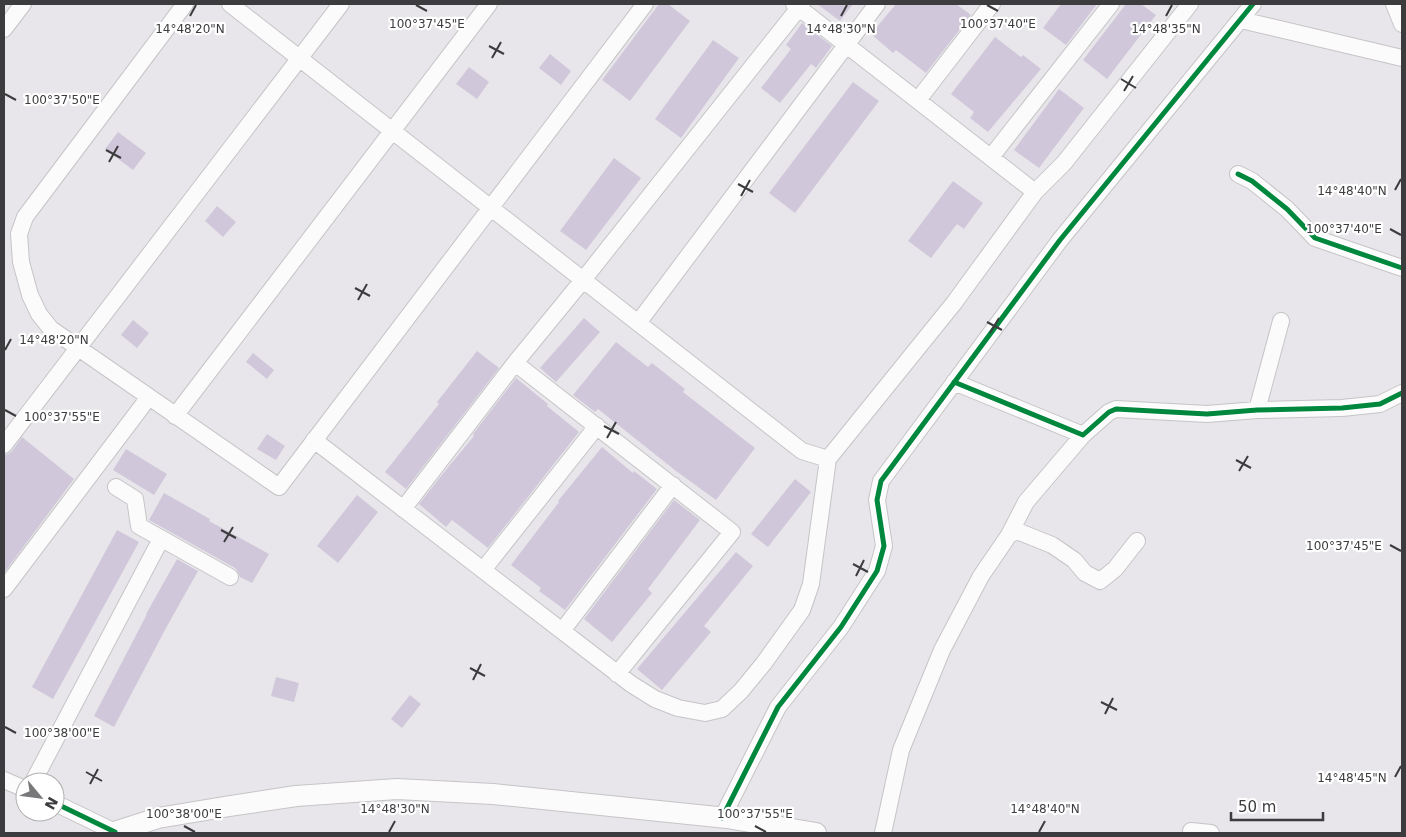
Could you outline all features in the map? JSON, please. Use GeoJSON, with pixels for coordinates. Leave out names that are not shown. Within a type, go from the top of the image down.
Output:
{"type":"FeatureCollection","features":[{"type":"Feature","properties":{"kind":"main road"},"geometry":{"type":"LineString","coordinates":[[113,832],[158,818],[286,798],[397,789],[493,794],[722,818],[816,833]]}},
{"type":"Feature","properties":{"kind":"street"},"geometry":{"type":"LineString","coordinates":[[4,29],[23,4]]}},
{"type":"Feature","properties":{"kind":"street"},"geometry":{"type":"LineString","coordinates":[[185,4],[25,217],[19,234],[21,262],[30,295],[39,314],[51,329],[278,487],[645,4]]}},
{"type":"Feature","properties":{"kind":"street"},"geometry":{"type":"LineString","coordinates":[[230,4],[802,451],[828,459]]}},
{"type":"Feature","properties":{"kind":"street"},"geometry":{"type":"LineString","coordinates":[[4,445],[341,4]]}},
{"type":"Feature","properties":{"kind":"street"},"geometry":{"type":"LineString","coordinates":[[175,416],[489,4]]}},
{"type":"Feature","properties":{"kind":"street"},"geometry":{"type":"LineString","coordinates":[[638,323],[877,4]]}},
{"type":"Feature","properties":{"kind":"street"},"geometry":{"type":"LineString","coordinates":[[918,100],[992,4]]}},
{"type":"Feature","properties":{"kind":"street"},"geometry":{"type":"LineString","coordinates":[[992,158],[1111,4]]}},
{"type":"Feature","properties":{"kind":"street"},"geometry":{"type":"LineString","coordinates":[[314,440],[631,684],[655,699],[678,708],[705,713],[722,709],[764,663],[802,610],[811,584],[828,459],[954,303],[1035,192],[1064,163],[1190,4]]}},
{"type":"Feature","properties":{"kind":"street"},"geometry":{"type":"LineString","coordinates":[[722,818],[778,707],[841,627],[878,572],[884,546],[877,500],[881,481],[1060,240],[1253,4]]}},
{"type":"Feature","properties":{"kind":"street"},"geometry":{"type":"LineString","coordinates":[[1394,4],[1402,24]]}},
{"type":"Feature","properties":{"kind":"street"},"geometry":{"type":"LineString","coordinates":[[403,508],[515,362],[584,280],[798,5],[1035,192]]}},
{"type":"Feature","properties":{"kind":"street"},"geometry":{"type":"LineString","coordinates":[[1241,20],[1402,58]]}},
{"type":"Feature","properties":{"kind":"street"},"geometry":{"type":"LineString","coordinates":[[1238,174],[1252,180],[1287,209],[1315,238],[1402,268]]}},
{"type":"Feature","properties":{"kind":"street"},"geometry":{"type":"LineString","coordinates":[[1257,410],[1281,321]]}},
{"type":"Feature","properties":{"kind":"street"},"geometry":{"type":"LineString","coordinates":[[515,362],[732,532],[617,674]]}},
{"type":"Feature","properties":{"kind":"street"},"geometry":{"type":"LineString","coordinates":[[954,382],[1083,435]]}},
{"type":"Feature","properties":{"kind":"street"},"geometry":{"type":"LineString","coordinates":[[883,833],[901,750],[942,650],[981,576],[1009,535],[1026,502],[1083,435],[1109,412],[1116,410],[1208,414],[1257,410],[1342,408],[1380,404],[1402,393]]}},
{"type":"Feature","properties":{"kind":"street"},"geometry":{"type":"LineString","coordinates":[[4,589],[149,398]]}},
{"type":"Feature","properties":{"kind":"street"},"geometry":{"type":"LineString","coordinates":[[483,570],[597,426]]}},
{"type":"Feature","properties":{"kind":"street"},"geometry":{"type":"LineString","coordinates":[[562,631],[673,485]]}},
{"type":"Feature","properties":{"kind":"street"},"geometry":{"type":"LineString","coordinates":[[116,487],[135,499],[139,526],[230,577]]}},
{"type":"Feature","properties":{"kind":"street"},"geometry":{"type":"LineString","coordinates":[[1009,535],[1017,531],[1052,544],[1074,560],[1085,573],[1100,581],[1115,569],[1137,541]]}},
{"type":"Feature","properties":{"kind":"street"},"geometry":{"type":"LineString","coordinates":[[38,772],[161,539]]}},
{"type":"Feature","properties":{"kind":"street"},"geometry":{"type":"LineString","coordinates":[[65,808],[113,832]]}},
{"type":"Feature","properties":{"kind":"street"},"geometry":{"type":"LineString","coordinates":[[1191,831],[1211,833]]}},
{"type":"Feature","properties":{"kind":"building"},"geometry":{"type":"Polygon","coordinates":[[[659,4],[668,4],[690,21],[630,101],[602,80],[659,4]]]}},
{"type":"Feature","properties":{"kind":"building"},"geometry":{"type":"Polygon","coordinates":[[[817,4],[853,4],[840,21],[817,4]]]}},
{"type":"Feature","properties":{"kind":"building"},"geometry":{"type":"Polygon","coordinates":[[[896,4],[956,4],[971,15],[926,73],[896,50],[893,53],[871,34],[896,4]]]}},
{"type":"Feature","properties":{"kind":"building"},"geometry":{"type":"Polygon","coordinates":[[[1061,4],[1097,4],[1066,45],[1043,28],[1061,4]]]}},
{"type":"Feature","properties":{"kind":"building"},"geometry":{"type":"Polygon","coordinates":[[[1126,4],[1141,4],[1156,15],[1107,79],[1083,60],[1126,4]]]}},
{"type":"Feature","properties":{"kind":"building"},"geometry":{"type":"Polygon","coordinates":[[[802,23],[832,46],[816,68],[811,64],[780,103],[761,88],[791,49],[786,45],[802,23]]]}},
{"type":"Feature","properties":{"kind":"building"},"geometry":{"type":"Polygon","coordinates":[[[995,37],[1021,57],[1023,55],[1041,69],[988,132],[970,118],[974,112],[951,94],[995,37]]]}},
{"type":"Feature","properties":{"kind":"building"},"geometry":{"type":"Polygon","coordinates":[[[713,40],[739,58],[681,138],[655,119],[713,40]]]}},
{"type":"Feature","properties":{"kind":"building"},"geometry":{"type":"Polygon","coordinates":[[[550,54],[571,71],[561,85],[539,68],[550,54]]]}},
{"type":"Feature","properties":{"kind":"building"},"geometry":{"type":"Polygon","coordinates":[[[469,67],[489,82],[477,99],[456,84],[469,67]]]}},
{"type":"Feature","properties":{"kind":"building"},"geometry":{"type":"Polygon","coordinates":[[[853,82],[879,101],[795,213],[769,193],[853,82]]]}},
{"type":"Feature","properties":{"kind":"building"},"geometry":{"type":"Polygon","coordinates":[[[1059,89],[1084,108],[1039,168],[1014,150],[1059,89]]]}},
{"type":"Feature","properties":{"kind":"building"},"geometry":{"type":"Polygon","coordinates":[[[118,132],[146,153],[133,170],[105,149],[118,132]]]}},
{"type":"Feature","properties":{"kind":"building"},"geometry":{"type":"Polygon","coordinates":[[[614,158],[641,178],[586,250],[560,231],[614,158]]]}},
{"type":"Feature","properties":{"kind":"building"},"geometry":{"type":"Polygon","coordinates":[[[953,181],[983,203],[964,229],[957,224],[931,258],[908,241],[953,181]]]}},
{"type":"Feature","properties":{"kind":"building"},"geometry":{"type":"Polygon","coordinates":[[[217,206],[236,222],[223,237],[205,221],[217,206]]]}},
{"type":"Feature","properties":{"kind":"building"},"geometry":{"type":"Polygon","coordinates":[[[584,318],[600,332],[556,382],[540,368],[584,318]]]}},
{"type":"Feature","properties":{"kind":"building"},"geometry":{"type":"Polygon","coordinates":[[[133,320],[149,333],[137,348],[121,335],[133,320]]]}},
{"type":"Feature","properties":{"kind":"building"},"geometry":{"type":"Polygon","coordinates":[[[616,342],[648,367],[652,363],[685,389],[683,392],[755,448],[716,500],[598,409],[595,412],[573,395],[616,342]]]}},
{"type":"Feature","properties":{"kind":"building"},"geometry":{"type":"Polygon","coordinates":[[[477,351],[499,368],[406,489],[385,472],[439,404],[437,402],[477,351]]]}},
{"type":"Feature","properties":{"kind":"building"},"geometry":{"type":"Polygon","coordinates":[[[253,353],[274,370],[267,379],[246,362],[253,353]]]}},
{"type":"Feature","properties":{"kind":"building"},"geometry":{"type":"Polygon","coordinates":[[[516,378],[579,432],[488,548],[452,520],[446,527],[419,504],[474,436],[473,434],[516,378]]]}},
{"type":"Feature","properties":{"kind":"building"},"geometry":{"type":"Polygon","coordinates":[[[267,434],[285,446],[276,460],[257,449],[267,434]]]}},
{"type":"Feature","properties":{"kind":"building"},"geometry":{"type":"Polygon","coordinates":[[[22,437],[74,479],[4,573],[4,455],[12,451],[22,437]]]}},
{"type":"Feature","properties":{"kind":"building"},"geometry":{"type":"Polygon","coordinates":[[[602,447],[633,473],[634,471],[657,489],[565,610],[539,591],[541,588],[511,565],[558,501],[602,447]]]}},
{"type":"Feature","properties":{"kind":"building"},"geometry":{"type":"Polygon","coordinates":[[[126,449],[167,474],[154,495],[113,470],[126,449]]]}},
{"type":"Feature","properties":{"kind":"building"},"geometry":{"type":"Polygon","coordinates":[[[795,479],[811,492],[768,547],[751,534],[795,479]]]}},
{"type":"Feature","properties":{"kind":"building"},"geometry":{"type":"Polygon","coordinates":[[[164,493],[210,519],[209,521],[269,554],[252,583],[240,577],[235,568],[149,520],[164,493]]]}},
{"type":"Feature","properties":{"kind":"building"},"geometry":{"type":"Polygon","coordinates":[[[357,495],[378,512],[338,563],[317,546],[357,495]]]}},
{"type":"Feature","properties":{"kind":"building"},"geometry":{"type":"Polygon","coordinates":[[[674,500],[700,520],[648,589],[652,593],[612,642],[584,619],[674,500]]]}},
{"type":"Feature","properties":{"kind":"building"},"geometry":{"type":"Polygon","coordinates":[[[117,530],[139,542],[53,699],[32,687],[117,530]]]}},
{"type":"Feature","properties":{"kind":"building"},"geometry":{"type":"Polygon","coordinates":[[[736,552],[753,566],[704,626],[711,632],[662,690],[637,669],[736,552]]]}},
{"type":"Feature","properties":{"kind":"building"},"geometry":{"type":"Polygon","coordinates":[[[177,559],[198,571],[114,727],[94,716],[146,614],[177,559]]]}},
{"type":"Feature","properties":{"kind":"building"},"geometry":{"type":"Polygon","coordinates":[[[276,677],[299,683],[294,702],[271,696],[276,677]]]}},
{"type":"Feature","properties":{"kind":"building"},"geometry":{"type":"Polygon","coordinates":[[[410,695],[421,704],[402,728],[391,719],[410,695]]]}},
{"type":"Feature","properties":{"kind":"cycle path"},"geometry":{"type":"LineString","coordinates":[[722,818],[778,707],[841,627],[877,571],[884,546],[877,500],[881,481],[1060,240],[1253,4]]}},
{"type":"Feature","properties":{"kind":"cycle path"},"geometry":{"type":"LineString","coordinates":[[1238,174],[1252,181],[1287,209],[1315,238],[1402,268]]}},
{"type":"Feature","properties":{"kind":"cycle path"},"geometry":{"type":"LineString","coordinates":[[954,382],[1083,435],[1109,412],[1116,409],[1207,414],[1257,410],[1342,408],[1380,404],[1402,393]]}},
{"type":"Feature","properties":{"kind":"cycle path"},"geometry":{"type":"LineString","coordinates":[[65,808],[115,832]]}}]}
